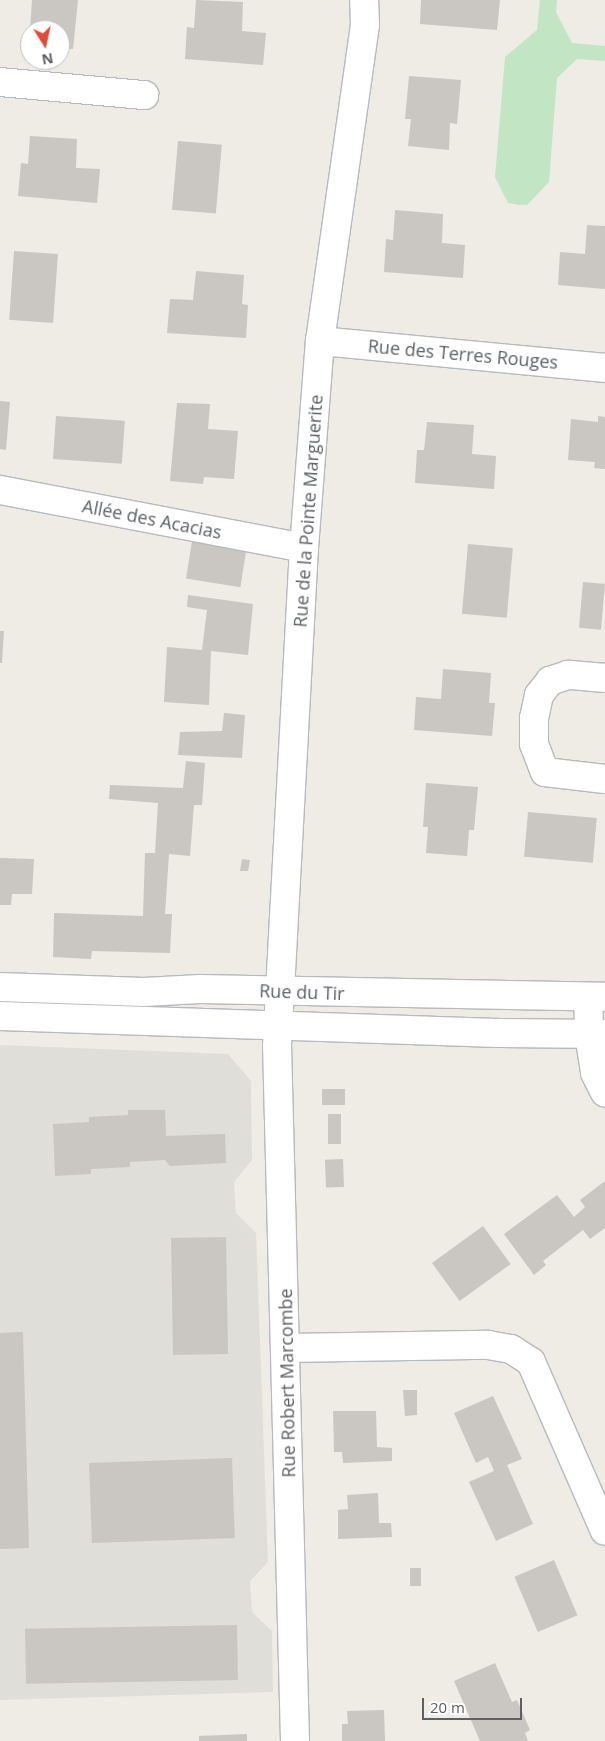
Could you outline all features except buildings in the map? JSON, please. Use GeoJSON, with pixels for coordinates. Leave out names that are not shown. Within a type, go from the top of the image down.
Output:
{"type":"FeatureCollection","features":[{"type":"Feature","properties":{"kind":"street","name":"Rue de la Pointe Marguerite"},"geometry":{"type":"LineString","coordinates":[[279,1025],[304,548],[320,341],[365,26],[364,0]]}},
{"type":"Feature","properties":{"kind":"street"},"geometry":{"type":"LineString","coordinates":[[0,82],[144,95]]}},
{"type":"Feature","properties":{"kind":"street","name":"Rue des Terres Rouges"},"geometry":{"type":"LineString","coordinates":[[320,341],[605,368]]}},
{"type":"Feature","properties":{"kind":"street","name":"Allée des Acacias"},"geometry":{"type":"LineString","coordinates":[[0,490],[304,548]]}},
{"type":"Feature","properties":{"kind":"street"},"geometry":{"type":"LineString","coordinates":[[605,678],[568,675],[550,681],[539,695],[534,718],[534,744],[545,772],[605,779]]}},
{"type":"Feature","properties":{"kind":"street","name":"Rue du Tir"},"geometry":{"type":"LineString","coordinates":[[0,988],[144,992],[200,989],[596,997]]}},
{"type":"Feature","properties":{"kind":"street"},"geometry":{"type":"LineString","coordinates":[[596,997],[595,1073],[605,1093]]}},
{"type":"Feature","properties":{"kind":"street","name":"Rue du Tir"},"geometry":{"type":"LineString","coordinates":[[0,1016],[597,1034]]}},
{"type":"Feature","properties":{"kind":"street","name":"Rue Robert Marcombe"},"geometry":{"type":"LineString","coordinates":[[279,1025],[295,1741]]}},
{"type":"Feature","properties":{"kind":"street"},"geometry":{"type":"LineString","coordinates":[[287,1348],[488,1345],[512,1349],[531,1362],[605,1530]]}},
{"type":"Feature","properties":{"kind":"shaded area"},"geometry":{"type":"Polygon","coordinates":[[[0,1045],[228,1054],[251,1081],[252,1160],[234,1182],[236,1213],[256,1233],[268,1562],[250,1581],[252,1612],[272,1631],[273,1692],[0,1700],[0,1045]]]}},
{"type":"Feature","properties":{"kind":"green space"},"geometry":{"type":"Polygon","coordinates":[[[540,0],[557,0],[556,12],[572,43],[605,46],[605,61],[577,59],[557,78],[549,182],[527,205],[519,205],[508,203],[495,177],[505,57],[537,30],[540,0]]]}}]}
